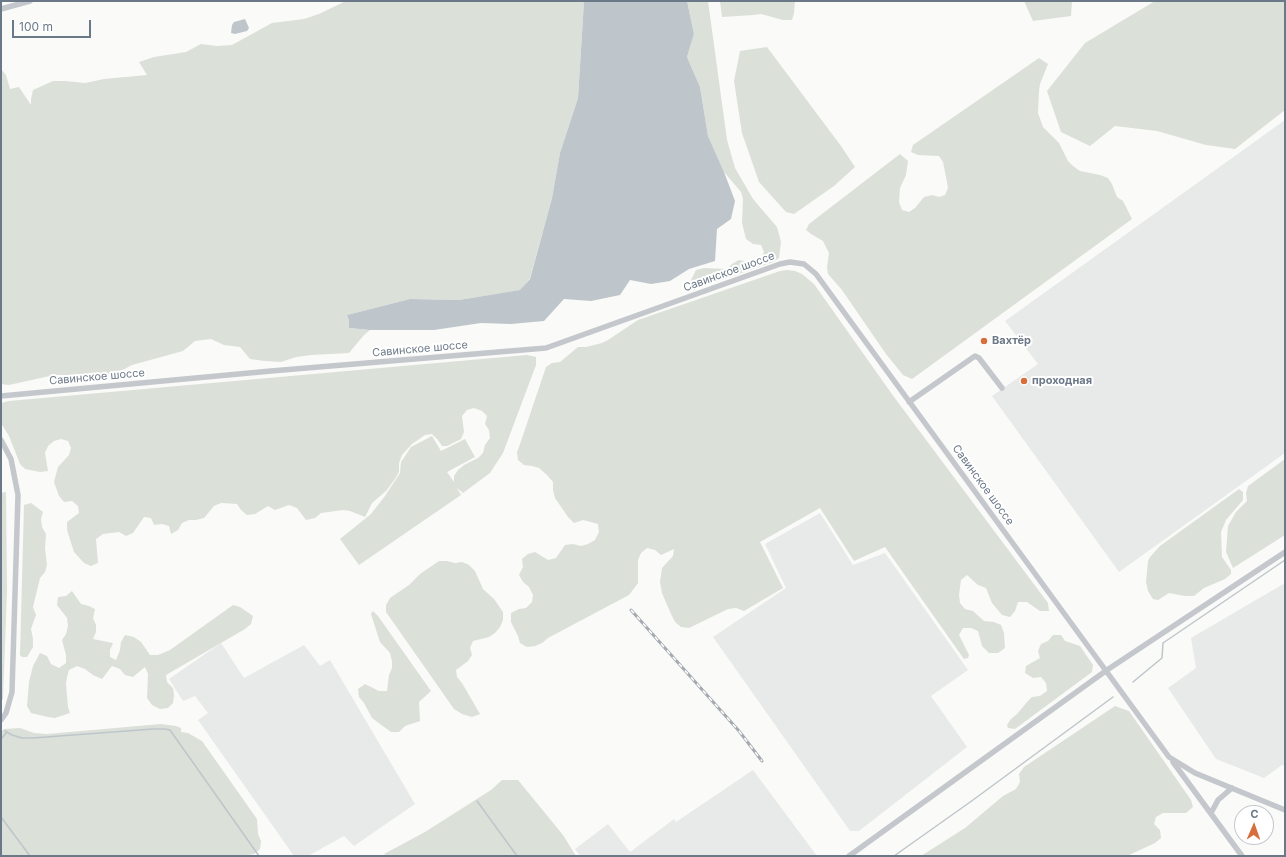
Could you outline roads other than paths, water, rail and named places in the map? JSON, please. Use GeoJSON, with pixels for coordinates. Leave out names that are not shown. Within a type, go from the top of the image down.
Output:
{"type":"FeatureCollection","features":[{"type":"Feature","properties":{"kind":"street"},"geometry":{"type":"LineString","coordinates":[[1,9],[30,1]]}},
{"type":"Feature","properties":{"kind":"street","name":"Савинское шоссе"},"geometry":{"type":"LineString","coordinates":[[1,396],[271,371],[546,348],[780,264],[798,262],[804,264],[816,274],[1107,670],[1169,757],[1195,773],[1285,810]]}},
{"type":"Feature","properties":{"kind":"street"},"geometry":{"type":"LineString","coordinates":[[909,402],[974,356],[979,358],[1002,388]]}},
{"type":"Feature","properties":{"kind":"street"},"geometry":{"type":"LineString","coordinates":[[1,440],[11,459],[18,495],[12,692],[6,712],[1,720]]}},
{"type":"Feature","properties":{"kind":"street"},"geometry":{"type":"LineString","coordinates":[[849,856],[1107,670],[1285,552]]}},
{"type":"Feature","properties":{"kind":"street"},"geometry":{"type":"LineString","coordinates":[[1169,757],[1242,856]]}},
{"type":"Feature","properties":{"kind":"street"},"geometry":{"type":"LineString","coordinates":[[1211,813],[1218,800],[1232,788]]}},
{"type":"Feature","properties":{"kind":"waterway"},"geometry":{"type":"LineString","coordinates":[[1133,682],[1162,658],[1163,643],[1285,560]]}},
{"type":"Feature","properties":{"kind":"waterway"},"geometry":{"type":"LineString","coordinates":[[894,856],[1113,697]]}},
{"type":"Feature","properties":{"kind":"waterway"},"geometry":{"type":"LineString","coordinates":[[5,731],[22,738],[33,738],[153,729],[170,730],[259,856]]}},
{"type":"Feature","properties":{"kind":"waterway"},"geometry":{"type":"LineString","coordinates":[[1,739],[7,732]]}},
{"type":"Feature","properties":{"kind":"waterway"},"geometry":{"type":"LineString","coordinates":[[477,801],[517,856]]}},
{"type":"Feature","properties":{"kind":"waterway"},"geometry":{"type":"LineString","coordinates":[[1,817],[30,856]]}},
{"type":"Feature","properties":{"kind":"railway"},"geometry":{"type":"LineString","coordinates":[[631,610],[739,731],[762,761]]}},
{"type":"Feature","properties":{"kind":"place","name":"Вахтёр"},"geometry":{"type":"Point","coordinates":[984,341]}},
{"type":"Feature","properties":{"kind":"place","name":"проходная"},"geometry":{"type":"Point","coordinates":[1024,381]}}]}
